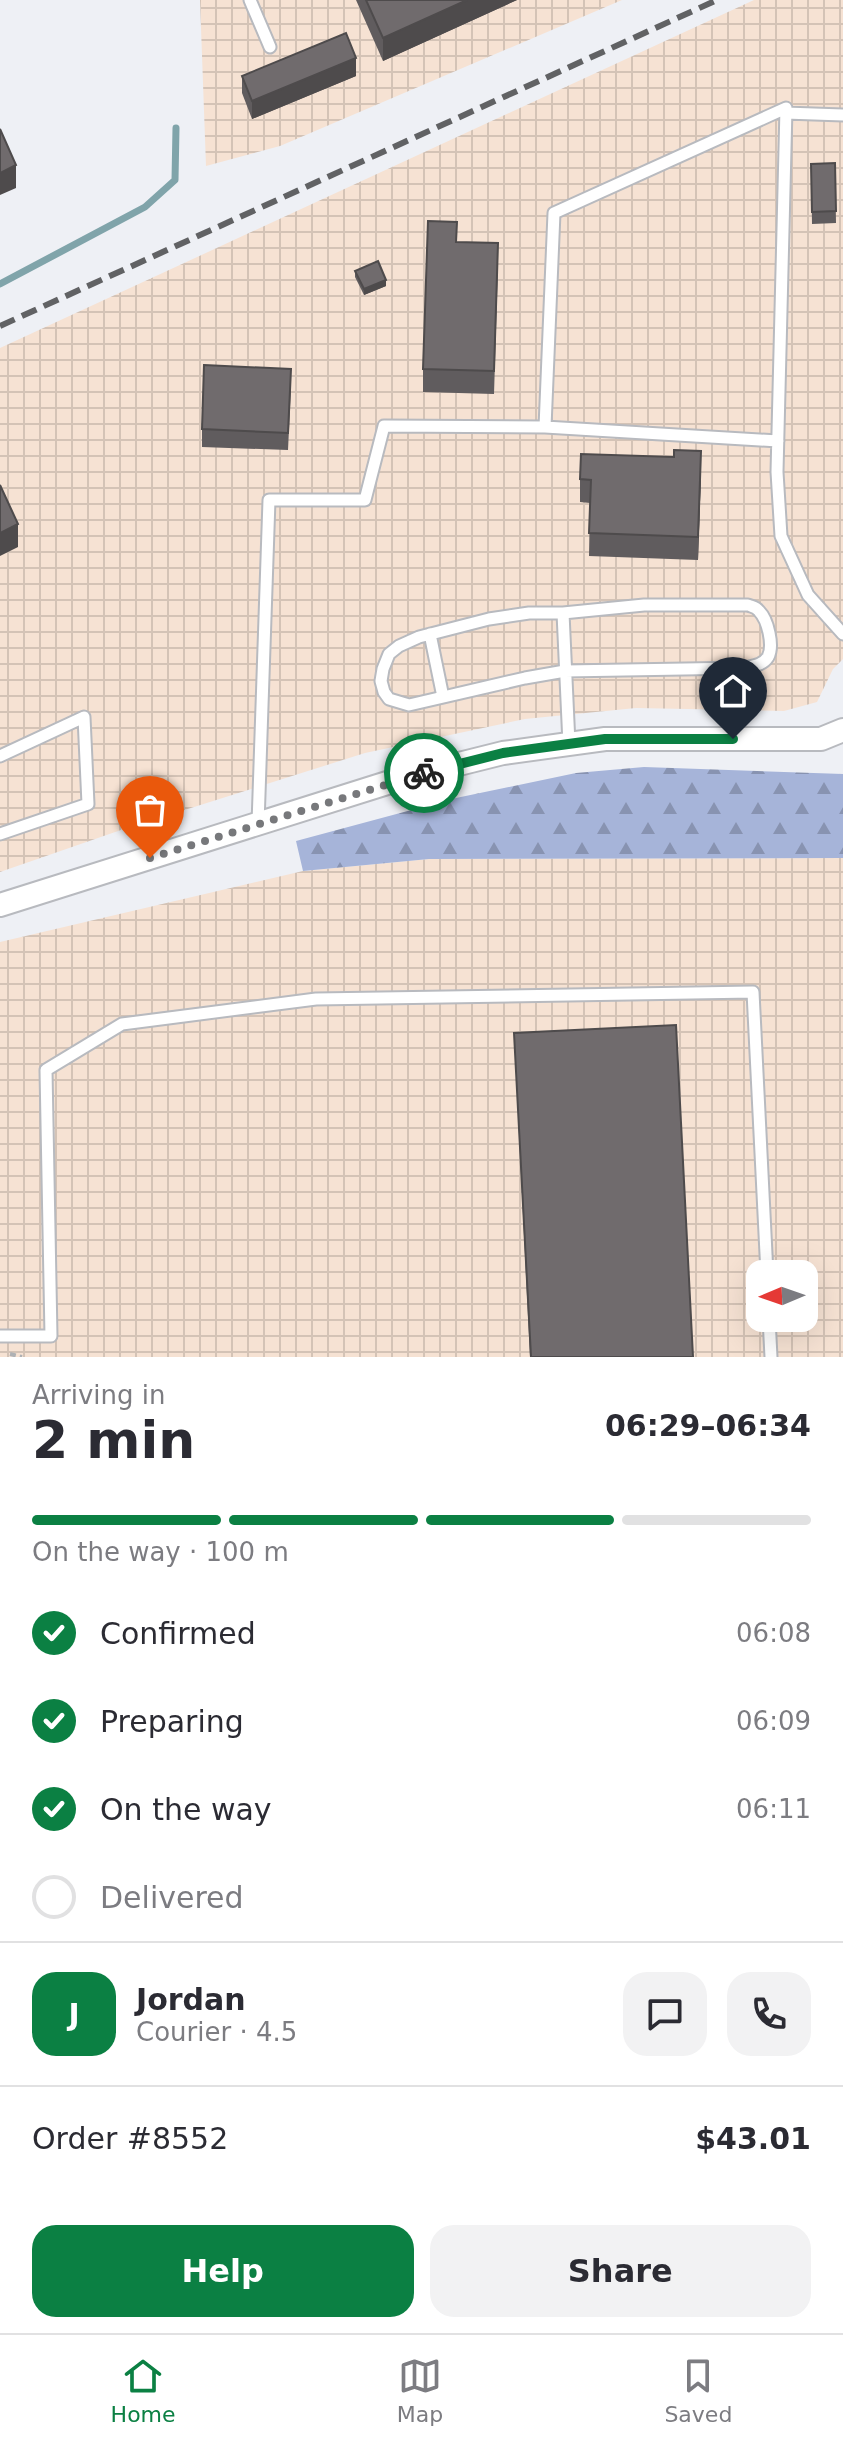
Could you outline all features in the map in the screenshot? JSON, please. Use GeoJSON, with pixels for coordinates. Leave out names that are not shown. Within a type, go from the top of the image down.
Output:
{"type":"FeatureCollection","features":[{"type":"Feature","properties":{"kind":"street"},"geometry":{"type":"LineString","coordinates":[[0,905],[403,778],[503,753],[605,739],[821,739],[843,730]]}},
{"type":"Feature","properties":{"kind":"lane"},"geometry":{"type":"LineString","coordinates":[[250,0],[270,47]]}},
{"type":"Feature","properties":{"kind":"lane"},"geometry":{"type":"LineString","coordinates":[[545,427],[554,213],[786,108],[777,472],[781,536],[808,595],[843,634]]}},
{"type":"Feature","properties":{"kind":"lane"},"geometry":{"type":"LineString","coordinates":[[785,113],[843,115]]}},
{"type":"Feature","properties":{"kind":"lane"},"geometry":{"type":"LineString","coordinates":[[249,827],[269,500],[365,500],[384,426],[545,427],[778,441]]}},
{"type":"Feature","properties":{"kind":"lane"},"geometry":{"type":"LineString","coordinates":[[644,605],[748,605],[761,612],[771,646],[766,660],[744,668],[565,671],[409,705],[389,699],[381,681],[389,654],[399,646],[430,634],[489,619],[529,613],[644,605]]}},
{"type":"Feature","properties":{"kind":"lane"},"geometry":{"type":"LineString","coordinates":[[563,613],[569,744]]}},
{"type":"Feature","properties":{"kind":"lane"},"geometry":{"type":"LineString","coordinates":[[430,634],[443,697]]}},
{"type":"Feature","properties":{"kind":"lane"},"geometry":{"type":"LineString","coordinates":[[0,756],[84,717],[88,804],[0,834]]}},
{"type":"Feature","properties":{"kind":"lane"},"geometry":{"type":"LineString","coordinates":[[0,1336],[51,1336],[46,1070],[122,1024],[316,999],[753,992],[766,1260]]}},
{"type":"Feature","properties":{"kind":"lane"},"geometry":{"type":"LineString","coordinates":[[770,1332],[771,1357]]}},
{"type":"Feature","properties":{"kind":"shaded area"},"geometry":{"type":"Polygon","coordinates":[[[200,0],[622,0],[280,146],[206,166],[200,0]]]}},
{"type":"Feature","properties":{"kind":"shaded area"},"geometry":{"type":"Polygon","coordinates":[[[754,0],[843,0],[843,659],[833,669],[817,702],[784,711],[636,708],[525,719],[365,753],[121,830],[0,872],[0,348],[754,0]]]}},
{"type":"Feature","properties":{"kind":"shaded area"},"geometry":{"type":"Polygon","coordinates":[[[843,858],[843,1357],[0,1357],[0,942],[303,871],[429,859],[843,858]]]}},
{"type":"Feature","properties":{"kind":"green space"},"geometry":{"type":"Polygon","coordinates":[[[644,767],[843,774],[843,858],[429,859],[303,871],[296,841],[456,798],[576,773],[644,767]]]}},
{"type":"Feature","properties":{"kind":"building"},"geometry":{"type":"Polygon","coordinates":[[[366,0],[467,0],[383,38],[366,0]]]}},
{"type":"Feature","properties":{"kind":"building"},"geometry":{"type":"Polygon","coordinates":[[[346,33],[356,58],[252,101],[242,76],[346,33]]]}},
{"type":"Feature","properties":{"kind":"building"},"geometry":{"type":"Polygon","coordinates":[[[0,129],[16,165],[0,173],[0,129]]]}},
{"type":"Feature","properties":{"kind":"building"},"geometry":{"type":"Polygon","coordinates":[[[835,163],[836,211],[812,212],[811,164],[835,163]]]}},
{"type":"Feature","properties":{"kind":"building"},"geometry":{"type":"Polygon","coordinates":[[[428,221],[457,222],[456,242],[498,243],[494,371],[423,369],[428,221]]]}},
{"type":"Feature","properties":{"kind":"building"},"geometry":{"type":"Polygon","coordinates":[[[378,261],[386,280],[364,289],[355,271],[378,261]]]}},
{"type":"Feature","properties":{"kind":"building"},"geometry":{"type":"Polygon","coordinates":[[[204,365],[291,369],[288,433],[202,429],[204,365]]]}},
{"type":"Feature","properties":{"kind":"building"},"geometry":{"type":"Polygon","coordinates":[[[674,450],[701,451],[698,537],[589,533],[591,480],[580,479],[581,454],[674,457],[674,450]]]}},
{"type":"Feature","properties":{"kind":"building"},"geometry":{"type":"Polygon","coordinates":[[[0,485],[18,524],[0,533],[0,485]]]}},
{"type":"Feature","properties":{"kind":"building"},"geometry":{"type":"Polygon","coordinates":[[[676,1025],[693,1357],[531,1357],[514,1033],[676,1025]]]}},
{"type":"Feature","properties":{"kind":"waterway"},"geometry":{"type":"LineString","coordinates":[[0,284],[145,207],[175,180],[176,128]]}},
{"type":"Feature","properties":{"kind":"railway"},"geometry":{"type":"LineString","coordinates":[[0,326],[717,0]]}},
{"type":"Feature","properties":{"kind":"way so far"},"geometry":{"type":"LineString","coordinates":[[150,858],[424,773]]}},
{"type":"Feature","properties":{"kind":"route"},"geometry":{"type":"LineString","coordinates":[[424,773],[503,753],[605,739],[733,739]]}}]}
